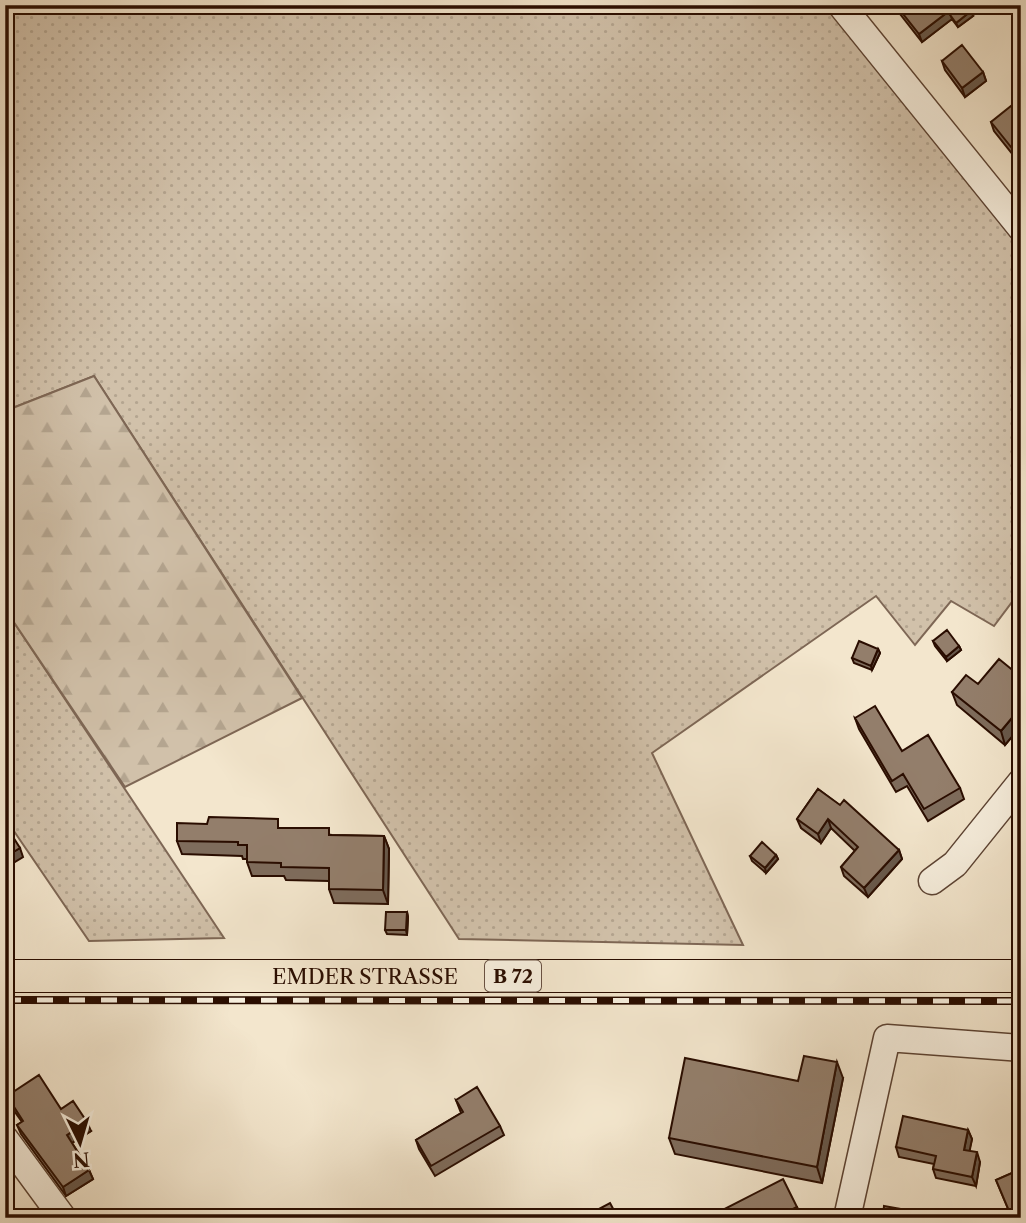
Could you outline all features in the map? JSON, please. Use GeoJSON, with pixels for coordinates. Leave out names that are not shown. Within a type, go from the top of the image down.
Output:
{"type":"FeatureCollection","features":[{"type":"Feature","properties":{"kind":"main road","name":"EMDER STRASSE"},"geometry":{"type":"LineString","coordinates":[[5,976],[1021,976]]}},
{"type":"Feature","properties":{"kind":"street"},"geometry":{"type":"LineString","coordinates":[[841,5],[1021,228]]}},
{"type":"Feature","properties":{"kind":"street"},"geometry":{"type":"LineString","coordinates":[[932,881],[955,864],[1021,782]]}},
{"type":"Feature","properties":{"kind":"street"},"geometry":{"type":"LineString","coordinates":[[847,1218],[887,1038],[1021,1048]]}},
{"type":"Feature","properties":{"kind":"street"},"geometry":{"type":"LineString","coordinates":[[5,1139],[63,1218]]}},
{"type":"Feature","properties":{"kind":"green space"},"geometry":{"type":"Polygon","coordinates":[[[5,5],[829,5],[1021,246],[1021,590],[994,626],[951,601],[915,645],[876,596],[652,753],[743,945],[459,939],[94,376],[5,411],[5,5]]]}},
{"type":"Feature","properties":{"kind":"green space"},"geometry":{"type":"Polygon","coordinates":[[[94,376],[302,698],[125,787],[5,609],[5,411],[94,376]]]}},
{"type":"Feature","properties":{"kind":"green space"},"geometry":{"type":"Polygon","coordinates":[[[5,609],[224,938],[89,941],[5,818],[5,609]]]}},
{"type":"Feature","properties":{"kind":"building"},"geometry":{"type":"Polygon","coordinates":[[[896,5],[944,5],[949,11],[919,34],[896,5]]]}},
{"type":"Feature","properties":{"kind":"building"},"geometry":{"type":"Polygon","coordinates":[[[946,5],[967,5],[971,11],[956,23],[946,5]]]}},
{"type":"Feature","properties":{"kind":"building"},"geometry":{"type":"Polygon","coordinates":[[[962,45],[983,72],[962,88],[942,61],[962,45]]]}},
{"type":"Feature","properties":{"kind":"building"},"geometry":{"type":"Polygon","coordinates":[[[1016,102],[1021,109],[1019,157],[991,122],[1016,102]]]}},
{"type":"Feature","properties":{"kind":"building"},"geometry":{"type":"Polygon","coordinates":[[[947,630],[959,646],[946,657],[933,641],[947,630]]]}},
{"type":"Feature","properties":{"kind":"building"},"geometry":{"type":"Polygon","coordinates":[[[859,641],[878,649],[871,666],[852,658],[859,641]]]}},
{"type":"Feature","properties":{"kind":"building"},"geometry":{"type":"Polygon","coordinates":[[[999,659],[1021,677],[1021,707],[1001,731],[952,692],[966,675],[978,684],[999,659]]]}},
{"type":"Feature","properties":{"kind":"building"},"geometry":{"type":"Polygon","coordinates":[[[875,706],[902,751],[928,735],[960,788],[924,809],[903,774],[892,781],[855,718],[875,706]]]}},
{"type":"Feature","properties":{"kind":"building"},"geometry":{"type":"Polygon","coordinates":[[[818,789],[840,805],[844,800],[899,850],[864,888],[841,867],[858,847],[828,819],[818,834],[797,819],[818,789]]]}},
{"type":"Feature","properties":{"kind":"building"},"geometry":{"type":"Polygon","coordinates":[[[209,817],[278,819],[278,828],[329,828],[329,835],[384,836],[383,890],[329,889],[329,868],[281,867],[281,863],[247,862],[247,845],[238,845],[238,842],[177,841],[177,823],[207,824],[209,817]]]}},
{"type":"Feature","properties":{"kind":"building"},"geometry":{"type":"Polygon","coordinates":[[[5,827],[20,848],[5,857],[5,827]]]}},
{"type":"Feature","properties":{"kind":"building"},"geometry":{"type":"Polygon","coordinates":[[[762,842],[776,855],[765,868],[750,856],[762,842]]]}},
{"type":"Feature","properties":{"kind":"building"},"geometry":{"type":"Polygon","coordinates":[[[1013,875],[1021,875],[1021,912],[1012,912],[1013,875]]]}},
{"type":"Feature","properties":{"kind":"building"},"geometry":{"type":"Polygon","coordinates":[[[386,912],[407,912],[406,930],[385,930],[386,912]]]}},
{"type":"Feature","properties":{"kind":"building"},"geometry":{"type":"Polygon","coordinates":[[[804,1056],[837,1062],[817,1167],[669,1138],[685,1058],[798,1081],[804,1056]]]}},
{"type":"Feature","properties":{"kind":"building"},"geometry":{"type":"Polygon","coordinates":[[[39,1075],[61,1109],[73,1101],[87,1122],[67,1135],[89,1170],[63,1187],[17,1125],[23,1121],[7,1096],[39,1075]]]}},
{"type":"Feature","properties":{"kind":"building"},"geometry":{"type":"Polygon","coordinates":[[[477,1087],[500,1126],[431,1166],[416,1140],[463,1112],[456,1100],[477,1087]]]}},
{"type":"Feature","properties":{"kind":"building"},"geometry":{"type":"Polygon","coordinates":[[[903,1116],[968,1130],[964,1150],[977,1152],[972,1177],[933,1169],[936,1156],[896,1147],[903,1116]]]}},
{"type":"Feature","properties":{"kind":"building"},"geometry":{"type":"Polygon","coordinates":[[[1021,1169],[1021,1207],[1009,1211],[996,1180],[1021,1169]]]}},
{"type":"Feature","properties":{"kind":"building"},"geometry":{"type":"Polygon","coordinates":[[[783,1179],[797,1207],[775,1218],[707,1218],[783,1179]]]}},
{"type":"Feature","properties":{"kind":"building"},"geometry":{"type":"Polygon","coordinates":[[[610,1203],[618,1218],[582,1218],[610,1203]]]}},
{"type":"Feature","properties":{"kind":"building"},"geometry":{"type":"Polygon","coordinates":[[[884,1206],[918,1212],[917,1218],[883,1218],[884,1206]]]}},
{"type":"Feature","properties":{"kind":"railway"},"geometry":{"type":"LineString","coordinates":[[5,1000],[1021,1001]]}}]}
